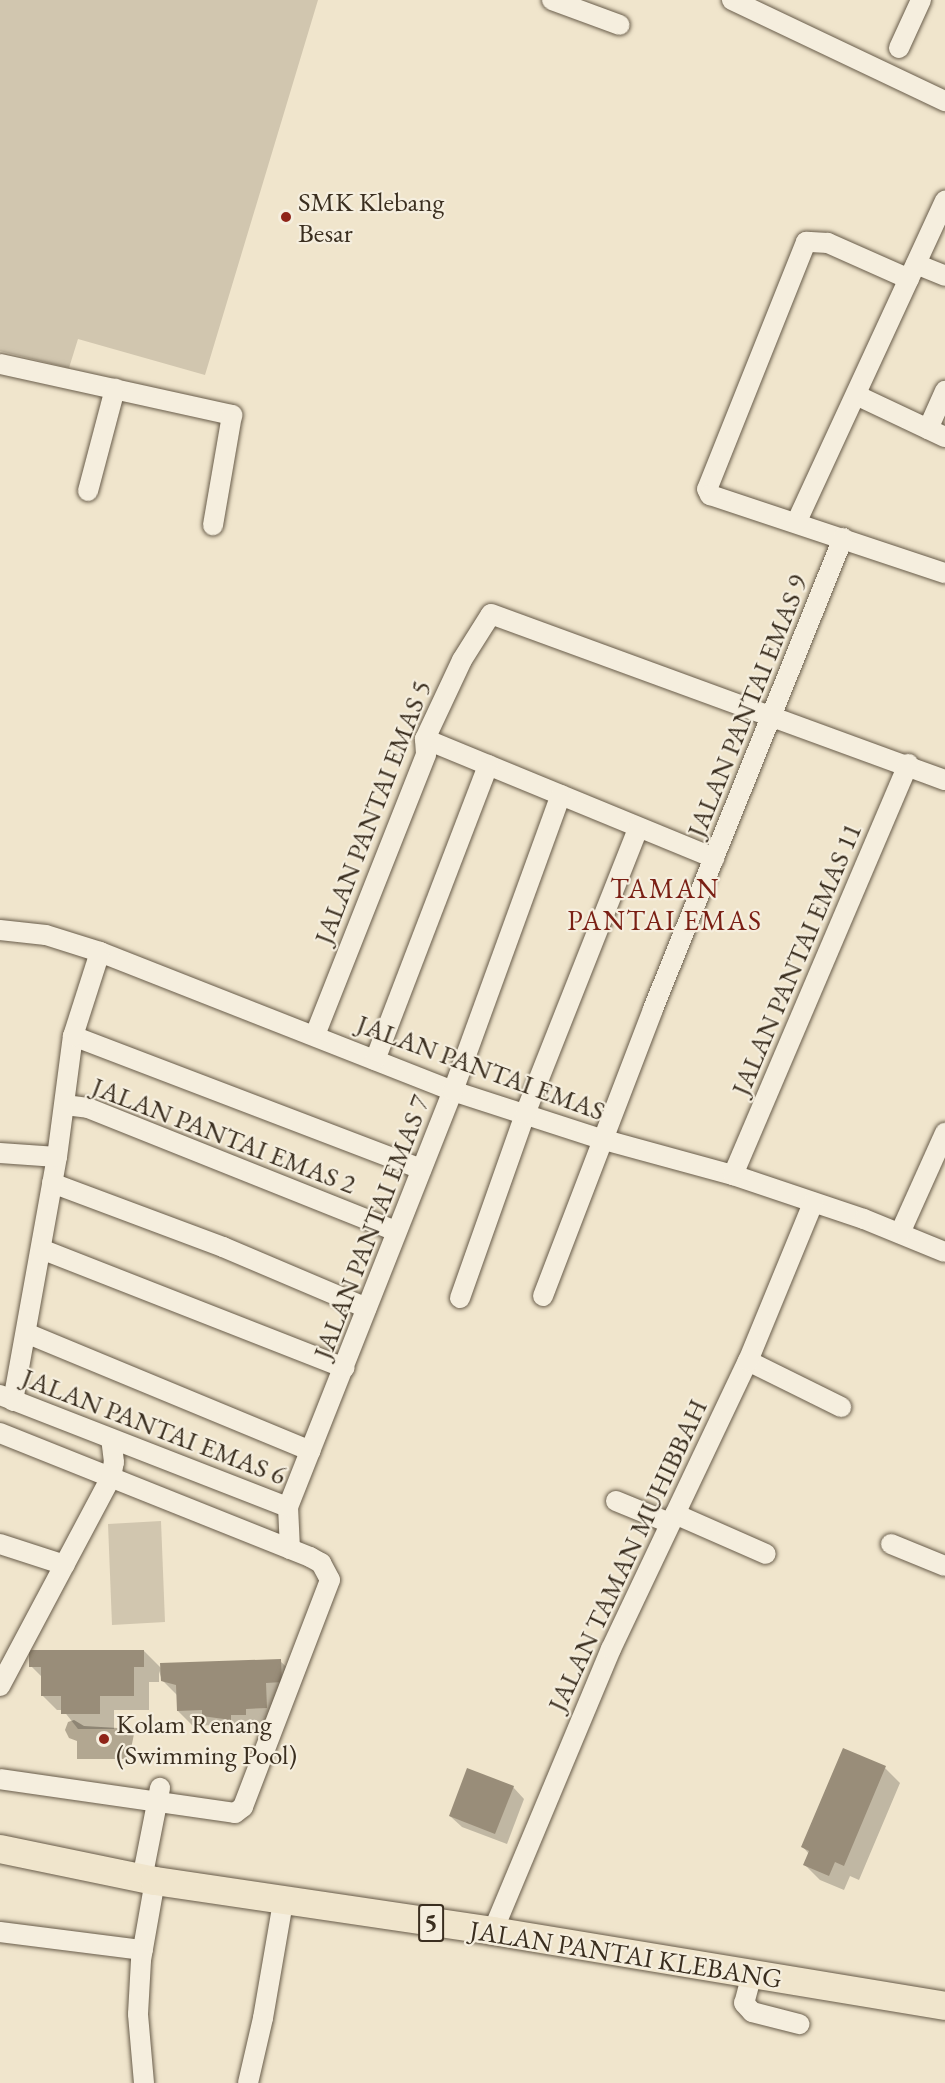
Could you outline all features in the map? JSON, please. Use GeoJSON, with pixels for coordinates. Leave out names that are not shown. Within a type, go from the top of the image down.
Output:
{"type":"FeatureCollection","features":[{"type":"Feature","properties":{"kind":"highway","name":"JALAN PANTAI KLEBANG"},"geometry":{"type":"LineString","coordinates":[[0,1849],[148,1880],[283,1902],[493,1931],[945,2006]]}},
{"type":"Feature","properties":{"kind":"highway","name":"JALAN PANTAI KLEBANG"},"geometry":{"type":"LineString","coordinates":[[862,1992],[945,2020]]}},
{"type":"Feature","properties":{"kind":"street"},"geometry":{"type":"LineString","coordinates":[[552,0],[620,25]]}},
{"type":"Feature","properties":{"kind":"street"},"geometry":{"type":"LineString","coordinates":[[732,0],[945,101]]}},
{"type":"Feature","properties":{"kind":"street"},"geometry":{"type":"LineString","coordinates":[[899,48],[921,0]]}},
{"type":"Feature","properties":{"kind":"street"},"geometry":{"type":"LineString","coordinates":[[797,521],[945,201]]}},
{"type":"Feature","properties":{"kind":"street"},"geometry":{"type":"LineString","coordinates":[[945,276],[912,272],[828,243],[806,242],[707,484],[710,495],[797,521],[945,573]]}},
{"type":"Feature","properties":{"kind":"street"},"geometry":{"type":"LineString","coordinates":[[0,364],[232,415],[213,525]]}},
{"type":"Feature","properties":{"kind":"street"},"geometry":{"type":"LineString","coordinates":[[88,491],[115,389]]}},
{"type":"Feature","properties":{"kind":"street"},"geometry":{"type":"LineString","coordinates":[[856,395],[936,433],[945,391]]}},
{"type":"Feature","properties":{"kind":"street","name":"JALAN PANTAI EMAS 9"},"geometry":{"type":"LineString","coordinates":[[543,1296],[602,1139],[843,538]]}},
{"type":"Feature","properties":{"kind":"street","name":"JALAN PANTAI EMAS 5"},"geometry":{"type":"LineString","coordinates":[[315,1035],[426,754],[425,739],[462,660],[491,614],[771,716]]}},
{"type":"Feature","properties":{"kind":"street"},"geometry":{"type":"LineString","coordinates":[[771,716],[945,780]]}},
{"type":"Feature","properties":{"kind":"street"},"geometry":{"type":"LineString","coordinates":[[425,739],[714,858]]}},
{"type":"Feature","properties":{"kind":"street"},"geometry":{"type":"LineString","coordinates":[[375,1059],[488,765]]}},
{"type":"Feature","properties":{"kind":"street","name":"JALAN PANTAI EMAS 11"},"geometry":{"type":"LineString","coordinates":[[733,1175],[908,765]]}},
{"type":"Feature","properties":{"kind":"street","name":"JALAN PANTAI EMAS 7"},"geometry":{"type":"LineString","coordinates":[[288,1507],[453,1091],[561,795]]}},
{"type":"Feature","properties":{"kind":"street"},"geometry":{"type":"LineString","coordinates":[[460,1298],[525,1114],[638,828]]}},
{"type":"Feature","properties":{"kind":"street","name":"JALAN PANTAI EMAS"},"geometry":{"type":"LineString","coordinates":[[0,930],[46,935],[100,952],[453,1091],[602,1139],[733,1175],[900,1233],[945,1252]]}},
{"type":"Feature","properties":{"kind":"street"},"geometry":{"type":"LineString","coordinates":[[7,1398],[26,1333],[57,1157],[73,1036],[100,952]]}},
{"type":"Feature","properties":{"kind":"street"},"geometry":{"type":"LineString","coordinates":[[73,1036],[421,1168]]}},
{"type":"Feature","properties":{"kind":"street","name":"JALAN PANTAI EMAS 2"},"geometry":{"type":"LineString","coordinates":[[65,1105],[88,1108],[396,1230]]}},
{"type":"Feature","properties":{"kind":"street"},"geometry":{"type":"LineString","coordinates":[[900,1233],[945,1133]]}},
{"type":"Feature","properties":{"kind":"street"},"geometry":{"type":"LineString","coordinates":[[0,1153],[57,1157]]}},
{"type":"Feature","properties":{"kind":"street"},"geometry":{"type":"LineString","coordinates":[[52,1183],[223,1247],[367,1308]]}},
{"type":"Feature","properties":{"kind":"street","name":"JALAN TAMAN MUHIBBAH"},"geometry":{"type":"LineString","coordinates":[[493,1931],[610,1649],[748,1361],[813,1203]]}},
{"type":"Feature","properties":{"kind":"street"},"geometry":{"type":"LineString","coordinates":[[41,1250],[345,1368]]}},
{"type":"Feature","properties":{"kind":"street"},"geometry":{"type":"LineString","coordinates":[[26,1333],[311,1451]]}},
{"type":"Feature","properties":{"kind":"street"},"geometry":{"type":"LineString","coordinates":[[748,1361],[841,1407]]}},
{"type":"Feature","properties":{"kind":"street","name":"JALAN PANTAI EMAS 6"},"geometry":{"type":"LineString","coordinates":[[7,1398],[288,1507]]}},
{"type":"Feature","properties":{"kind":"street"},"geometry":{"type":"LineString","coordinates":[[0,1433],[290,1549],[321,1563],[330,1580],[329,1591],[243,1807],[235,1813],[222,1813],[159,1795],[0,1779]]}},
{"type":"Feature","properties":{"kind":"street"},"geometry":{"type":"LineString","coordinates":[[0,1686],[111,1477],[114,1462],[111,1438]]}},
{"type":"Feature","properties":{"kind":"street"},"geometry":{"type":"LineString","coordinates":[[616,1501],[673,1518],[766,1554]]}},
{"type":"Feature","properties":{"kind":"street"},"geometry":{"type":"LineString","coordinates":[[288,1507],[290,1549]]}},
{"type":"Feature","properties":{"kind":"street"},"geometry":{"type":"LineString","coordinates":[[0,1544],[64,1565]]}},
{"type":"Feature","properties":{"kind":"street"},"geometry":{"type":"LineString","coordinates":[[891,1544],[945,1566]]}},
{"type":"Feature","properties":{"kind":"street"},"geometry":{"type":"LineString","coordinates":[[144,2083],[138,2014],[148,1880],[159,1795]]}},
{"type":"Feature","properties":{"kind":"street"},"geometry":{"type":"LineString","coordinates":[[248,2083],[264,2018],[283,1902]]}},
{"type":"Feature","properties":{"kind":"street"},"geometry":{"type":"LineString","coordinates":[[0,1932],[142,1955]]}},
{"type":"Feature","properties":{"kind":"street"},"geometry":{"type":"LineString","coordinates":[[752,1974],[744,2003],[752,2012],[799,2024]]}},
{"type":"Feature","properties":{"kind":"shaded area"},"geometry":{"type":"Polygon","coordinates":[[[0,0],[318,0],[205,375],[78,339],[69,368],[0,351],[0,0]]]}},
{"type":"Feature","properties":{"kind":"shaded area"},"geometry":{"type":"Polygon","coordinates":[[[161,1521],[165,1622],[112,1625],[108,1524],[161,1521]]]}},
{"type":"Feature","properties":{"kind":"shaded area","name":"Kolam Renang (Swimming Pool)"},"geometry":{"type":"Polygon","coordinates":[[[74,1720],[84,1726],[135,1729],[129,1759],[77,1759],[77,1741],[69,1738],[65,1730],[68,1722],[74,1720]]]}},
{"type":"Feature","properties":{"kind":"building"},"geometry":{"type":"Polygon","coordinates":[[[29,1650],[144,1650],[144,1667],[134,1667],[134,1696],[100,1696],[100,1714],[61,1714],[61,1696],[41,1696],[41,1667],[29,1667],[29,1650]]]}},
{"type":"Feature","properties":{"kind":"building"},"geometry":{"type":"Polygon","coordinates":[[[281,1659],[282,1682],[266,1683],[267,1708],[246,1709],[246,1715],[231,1715],[231,1720],[202,1716],[202,1710],[177,1711],[176,1685],[161,1681],[160,1663],[281,1659]]]}},
{"type":"Feature","properties":{"kind":"building"},"geometry":{"type":"Polygon","coordinates":[[[843,1748],[886,1766],[844,1866],[835,1862],[829,1876],[803,1865],[809,1851],[801,1847],[843,1748]]]}},
{"type":"Feature","properties":{"kind":"building"},"geometry":{"type":"Polygon","coordinates":[[[467,1768],[514,1786],[495,1834],[449,1816],[467,1768]]]}},
{"type":"Feature","properties":{"kind":"place","name":"SMK Klebang Besar"},"geometry":{"type":"Point","coordinates":[286,217]}},
{"type":"Feature","properties":{"kind":"place","name":"Kolam Renang (Swimming Pool)"},"geometry":{"type":"Point","coordinates":[104,1739]}},
{"type":"Feature","properties":{"kind":"district","name":"TAMAN PANTAI EMAS"},"geometry":{"type":"Point","coordinates":[665,904]}}]}
